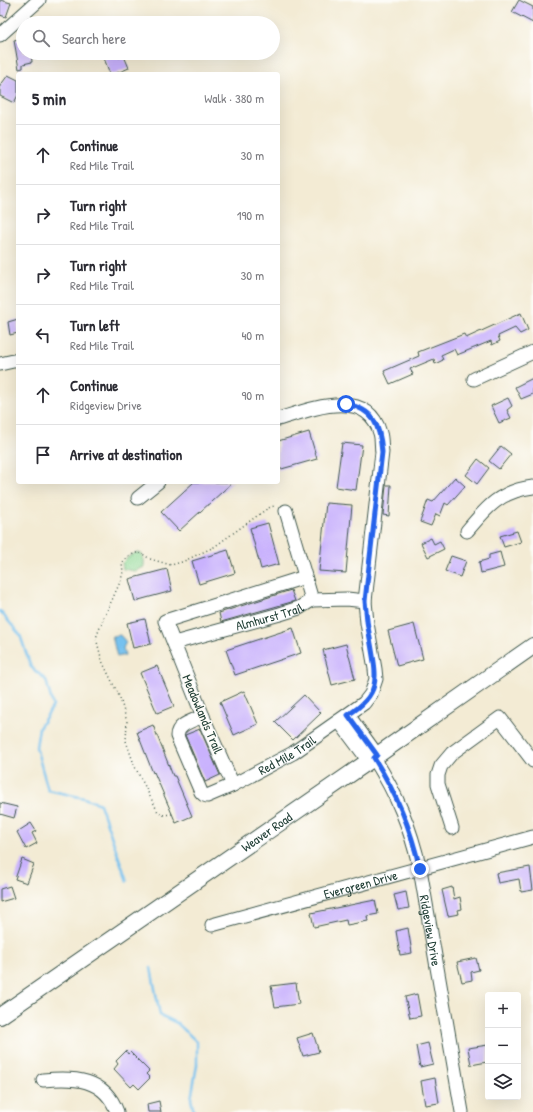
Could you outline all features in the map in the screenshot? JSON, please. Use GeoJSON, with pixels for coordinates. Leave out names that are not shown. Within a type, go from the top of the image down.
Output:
{"type":"FeatureCollection","features":[{"type":"Feature","properties":{"kind":"main road","name":"Weaver Road"},"geometry":{"type":"LineString","coordinates":[[0,1016],[533,646]]}},
{"type":"Feature","properties":{"kind":"street"},"geometry":{"type":"LineString","coordinates":[[21,16],[39,0]]}},
{"type":"Feature","properties":{"kind":"street"},"geometry":{"type":"LineString","coordinates":[[0,35],[16,21]]}},
{"type":"Feature","properties":{"kind":"street"},"geometry":{"type":"LineString","coordinates":[[474,379],[533,352]]}},
{"type":"Feature","properties":{"kind":"street"},"geometry":{"type":"LineString","coordinates":[[0,364],[16,360]]}},
{"type":"Feature","properties":{"kind":"street","name":"Red Mile Trail"},"geometry":{"type":"LineString","coordinates":[[203,716],[180,727],[177,730],[177,736],[201,792],[207,796],[233,785],[294,753],[364,703],[371,694],[376,679],[366,623],[365,601],[382,452],[381,435],[371,416],[359,408],[346,404],[319,407],[280,418]]}},
{"type":"Feature","properties":{"kind":"street"},"geometry":{"type":"LineString","coordinates":[[138,498],[156,484]]}},
{"type":"Feature","properties":{"kind":"street"},"geometry":{"type":"LineString","coordinates":[[467,531],[486,508],[495,500],[516,490],[533,487]]}},
{"type":"Feature","properties":{"kind":"street"},"geometry":{"type":"LineString","coordinates":[[286,511],[312,600]]}},
{"type":"Feature","properties":{"kind":"street","name":"Meadowlands Trail"},"geometry":{"type":"LineString","coordinates":[[233,785],[203,716],[165,621],[305,577]]}},
{"type":"Feature","properties":{"kind":"street","name":"Almhurst Trail"},"geometry":{"type":"LineString","coordinates":[[174,644],[299,608],[312,600],[347,599],[365,601]]}},
{"type":"Feature","properties":{"kind":"street"},"geometry":{"type":"LineString","coordinates":[[343,718],[373,758]]}},
{"type":"Feature","properties":{"kind":"street"},"geometry":{"type":"LineString","coordinates":[[452,828],[438,784],[438,775],[441,766],[452,753],[500,718],[533,761]]}},
{"type":"Feature","properties":{"kind":"street","name":"Ridgeview Drive"},"geometry":{"type":"LineString","coordinates":[[373,758],[398,800],[414,842],[462,1112]]}},
{"type":"Feature","properties":{"kind":"street","name":"Evergreen Drive"},"geometry":{"type":"LineString","coordinates":[[212,925],[533,837]]}},
{"type":"Feature","properties":{"kind":"street"},"geometry":{"type":"LineString","coordinates":[[44,1080],[74,1079],[86,1081],[99,1088],[110,1098],[115,1105],[117,1112]]}},
{"type":"Feature","properties":{"kind":"path"},"geometry":{"type":"LineString","coordinates":[[172,814],[162,815],[158,812],[135,767],[126,741],[127,722],[120,698],[102,661],[96,638],[121,580],[123,572],[122,563],[135,553],[141,553],[150,559],[171,565],[182,562],[214,546],[268,508],[274,506],[286,511]]}},
{"type":"Feature","properties":{"kind":"green space"},"geometry":{"type":"Polygon","coordinates":[[[135,553],[141,553],[144,560],[144,567],[135,571],[123,569],[122,563],[135,553]]]}},
{"type":"Feature","properties":{"kind":"water"},"geometry":{"type":"Polygon","coordinates":[[[120,635],[126,642],[123,648],[125,655],[117,657],[112,636],[120,635]]]}},
{"type":"Feature","properties":{"kind":"building"},"geometry":{"type":"Polygon","coordinates":[[[0,0],[11,3],[6,17],[0,15],[0,0]]]}},
{"type":"Feature","properties":{"kind":"building"},"geometry":{"type":"Polygon","coordinates":[[[519,0],[533,7],[533,23],[512,12],[519,0]]]}},
{"type":"Feature","properties":{"kind":"building"},"geometry":{"type":"Polygon","coordinates":[[[14,40],[16,40],[16,52],[14,40]]]}},
{"type":"Feature","properties":{"kind":"building"},"geometry":{"type":"Polygon","coordinates":[[[17,60],[32,60],[32,62],[23,64],[23,68],[19,69],[17,60]]]}},
{"type":"Feature","properties":{"kind":"building"},"geometry":{"type":"Polygon","coordinates":[[[105,60],[126,60],[129,68],[120,72],[109,72],[105,60]]]}},
{"type":"Feature","properties":{"kind":"building"},"geometry":{"type":"Polygon","coordinates":[[[8,75],[16,79],[16,99],[14,103],[0,96],[0,86],[8,75]]]}},
{"type":"Feature","properties":{"kind":"building"},"geometry":{"type":"Polygon","coordinates":[[[521,313],[528,330],[520,334],[515,328],[498,336],[500,341],[492,345],[491,341],[457,355],[454,349],[441,355],[443,360],[435,364],[434,359],[410,369],[413,374],[390,384],[384,371],[419,356],[418,352],[464,334],[466,338],[521,313]]]}},
{"type":"Feature","properties":{"kind":"building"},"geometry":{"type":"Polygon","coordinates":[[[16,320],[16,334],[10,335],[8,322],[16,320]]]}},
{"type":"Feature","properties":{"kind":"building"},"geometry":{"type":"Polygon","coordinates":[[[533,378],[533,394],[521,399],[515,387],[533,378]]]}},
{"type":"Feature","properties":{"kind":"building"},"geometry":{"type":"Polygon","coordinates":[[[508,398],[512,406],[507,410],[511,418],[499,423],[491,406],[508,398]]]}},
{"type":"Feature","properties":{"kind":"building"},"geometry":{"type":"Polygon","coordinates":[[[309,432],[317,459],[280,469],[280,440],[309,432]]]}},
{"type":"Feature","properties":{"kind":"building"},"geometry":{"type":"Polygon","coordinates":[[[342,443],[362,445],[356,490],[336,487],[342,443]]]}},
{"type":"Feature","properties":{"kind":"building"},"geometry":{"type":"Polygon","coordinates":[[[501,446],[511,454],[499,469],[489,461],[501,446]]]}},
{"type":"Feature","properties":{"kind":"building"},"geometry":{"type":"Polygon","coordinates":[[[478,459],[489,468],[477,484],[466,475],[478,459]]]}},
{"type":"Feature","properties":{"kind":"building"},"geometry":{"type":"Polygon","coordinates":[[[455,477],[465,486],[448,505],[445,503],[440,516],[436,514],[431,526],[420,522],[428,500],[433,502],[455,477]]]}},
{"type":"Feature","properties":{"kind":"building"},"geometry":{"type":"Polygon","coordinates":[[[192,484],[231,484],[179,531],[161,512],[192,484]]]}},
{"type":"Feature","properties":{"kind":"building"},"geometry":{"type":"Polygon","coordinates":[[[386,485],[391,485],[389,516],[383,515],[386,485]]]}},
{"type":"Feature","properties":{"kind":"building"},"geometry":{"type":"Polygon","coordinates":[[[326,503],[352,505],[346,573],[319,571],[326,503]]]}},
{"type":"Feature","properties":{"kind":"building"},"geometry":{"type":"Polygon","coordinates":[[[268,523],[279,564],[261,569],[250,528],[268,523]]]}},
{"type":"Feature","properties":{"kind":"building"},"geometry":{"type":"Polygon","coordinates":[[[517,531],[521,542],[504,547],[500,536],[517,531]]]}},
{"type":"Feature","properties":{"kind":"building"},"geometry":{"type":"Polygon","coordinates":[[[431,538],[434,544],[440,541],[444,549],[428,557],[421,543],[431,538]]]}},
{"type":"Feature","properties":{"kind":"building"},"geometry":{"type":"Polygon","coordinates":[[[228,550],[235,573],[199,584],[192,561],[228,550]]]}},
{"type":"Feature","properties":{"kind":"building"},"geometry":{"type":"Polygon","coordinates":[[[500,552],[504,567],[481,573],[479,562],[489,559],[489,555],[500,552]]]}},
{"type":"Feature","properties":{"kind":"building"},"geometry":{"type":"Polygon","coordinates":[[[451,556],[466,561],[460,577],[445,571],[451,556]]]}},
{"type":"Feature","properties":{"kind":"building"},"geometry":{"type":"Polygon","coordinates":[[[167,569],[172,591],[135,601],[129,579],[167,569]]]}},
{"type":"Feature","properties":{"kind":"building"},"geometry":{"type":"Polygon","coordinates":[[[291,590],[295,601],[221,622],[219,613],[291,590]]]}},
{"type":"Feature","properties":{"kind":"building"},"geometry":{"type":"Polygon","coordinates":[[[145,619],[151,644],[133,648],[127,623],[145,619]]]}},
{"type":"Feature","properties":{"kind":"building"},"geometry":{"type":"Polygon","coordinates":[[[414,624],[423,659],[397,666],[388,631],[414,624]]]}},
{"type":"Feature","properties":{"kind":"building"},"geometry":{"type":"Polygon","coordinates":[[[293,628],[301,653],[235,675],[226,650],[293,628]]]}},
{"type":"Feature","properties":{"kind":"building"},"geometry":{"type":"Polygon","coordinates":[[[346,644],[355,679],[332,685],[323,650],[346,644]]]}},
{"type":"Feature","properties":{"kind":"building"},"geometry":{"type":"Polygon","coordinates":[[[157,666],[174,706],[157,713],[140,673],[157,666]]]}},
{"type":"Feature","properties":{"kind":"building"},"geometry":{"type":"Polygon","coordinates":[[[244,691],[258,724],[234,735],[220,702],[244,691]]]}},
{"type":"Feature","properties":{"kind":"building"},"geometry":{"type":"Polygon","coordinates":[[[304,695],[321,713],[293,740],[275,722],[304,695]]]}},
{"type":"Feature","properties":{"kind":"building"},"geometry":{"type":"Polygon","coordinates":[[[153,725],[173,776],[175,776],[192,816],[176,823],[154,772],[153,773],[137,732],[153,725]]]}},
{"type":"Feature","properties":{"kind":"building"},"geometry":{"type":"Polygon","coordinates":[[[200,729],[220,775],[205,782],[185,735],[200,729]]]}},
{"type":"Feature","properties":{"kind":"building"},"geometry":{"type":"Polygon","coordinates":[[[0,803],[17,807],[14,818],[0,814],[0,803]]]}},
{"type":"Feature","properties":{"kind":"building"},"geometry":{"type":"Polygon","coordinates":[[[31,823],[36,831],[32,833],[37,843],[26,849],[17,832],[31,823]]]}},
{"type":"Feature","properties":{"kind":"building"},"geometry":{"type":"Polygon","coordinates":[[[22,859],[34,864],[27,883],[15,879],[22,859]]]}},
{"type":"Feature","properties":{"kind":"building"},"geometry":{"type":"Polygon","coordinates":[[[530,867],[533,890],[521,892],[519,879],[498,883],[496,873],[530,867]]]}},
{"type":"Feature","properties":{"kind":"building"},"geometry":{"type":"Polygon","coordinates":[[[10,886],[14,898],[0,902],[0,889],[10,886]]]}},
{"type":"Feature","properties":{"kind":"building"},"geometry":{"type":"Polygon","coordinates":[[[452,887],[454,899],[460,897],[462,909],[458,910],[459,914],[448,916],[442,890],[452,887]]]}},
{"type":"Feature","properties":{"kind":"building"},"geometry":{"type":"Polygon","coordinates":[[[406,892],[409,908],[398,910],[394,895],[406,892]]]}},
{"type":"Feature","properties":{"kind":"building"},"geometry":{"type":"Polygon","coordinates":[[[375,900],[378,914],[367,916],[368,921],[347,925],[346,920],[314,927],[311,913],[375,900]]]}},
{"type":"Feature","properties":{"kind":"building"},"geometry":{"type":"Polygon","coordinates":[[[408,928],[412,953],[400,955],[396,931],[408,928]]]}},
{"type":"Feature","properties":{"kind":"building"},"geometry":{"type":"Polygon","coordinates":[[[476,958],[479,970],[471,972],[472,980],[462,982],[457,962],[476,958]]]}},
{"type":"Feature","properties":{"kind":"building"},"geometry":{"type":"Polygon","coordinates":[[[296,983],[299,1004],[275,1007],[271,986],[296,983]]]}},
{"type":"Feature","properties":{"kind":"building"},"geometry":{"type":"Polygon","coordinates":[[[417,994],[421,1016],[410,1018],[405,997],[417,994]]]}},
{"type":"Feature","properties":{"kind":"building"},"geometry":{"type":"Polygon","coordinates":[[[313,1033],[319,1052],[303,1056],[297,1038],[313,1033]]]}},
{"type":"Feature","properties":{"kind":"building"},"geometry":{"type":"Polygon","coordinates":[[[428,1043],[433,1064],[420,1067],[416,1046],[428,1043]]]}},
{"type":"Feature","properties":{"kind":"building"},"geometry":{"type":"Polygon","coordinates":[[[485,1045],[485,1062],[471,1065],[468,1048],[485,1045]]]}},
{"type":"Feature","properties":{"kind":"building"},"geometry":{"type":"Polygon","coordinates":[[[126,1051],[128,1054],[130,1052],[149,1071],[146,1074],[150,1078],[139,1089],[134,1084],[131,1087],[114,1069],[118,1064],[116,1061],[126,1051]]]}},
{"type":"Feature","properties":{"kind":"building"},"geometry":{"type":"Polygon","coordinates":[[[435,1078],[439,1103],[425,1105],[421,1081],[435,1078]]]}},
{"type":"Feature","properties":{"kind":"building"},"geometry":{"type":"Polygon","coordinates":[[[159,1101],[161,1112],[148,1112],[147,1104],[159,1101]]]}},
{"type":"Feature","properties":{"kind":"waterway"},"geometry":{"type":"LineString","coordinates":[[0,611],[20,635],[31,667],[46,680],[53,706],[39,728],[36,747],[48,790],[84,798],[100,804],[127,881]]}},
{"type":"Feature","properties":{"kind":"waterway"},"geometry":{"type":"LineString","coordinates":[[151,968],[160,1015],[177,1023],[197,1042],[197,1065],[191,1099],[194,1112]]}},
{"type":"Feature","properties":{"kind":"route"},"geometry":{"type":"LineString","coordinates":[[346,404],[359,408],[371,416],[381,435],[382,452],[365,601],[366,623],[376,679],[371,694],[364,703],[348,715],[377,755],[374,758],[388,781],[407,820],[420,869]]}}]}
